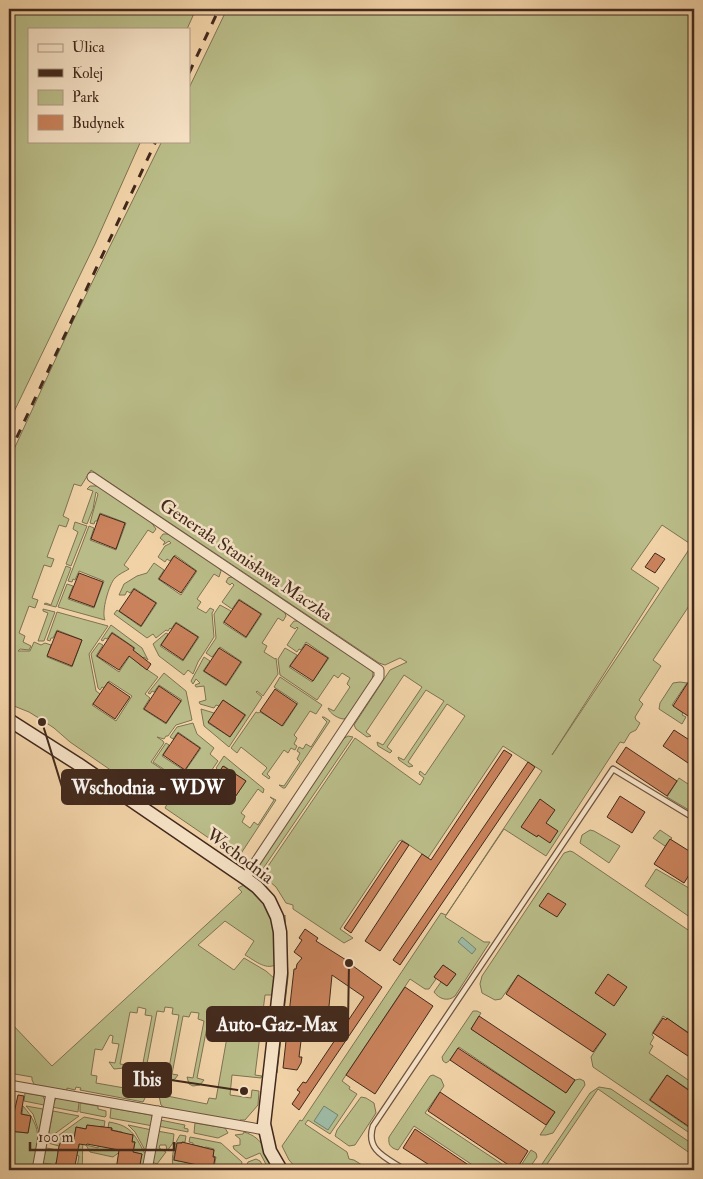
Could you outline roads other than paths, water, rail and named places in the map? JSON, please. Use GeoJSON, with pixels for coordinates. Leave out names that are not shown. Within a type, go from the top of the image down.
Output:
{"type":"FeatureCollection","features":[{"type":"Feature","properties":{"kind":"street","name":"Generała Stanisława Maczka"},"geometry":{"type":"LineString","coordinates":[[92,477],[376,667],[380,673],[244,878]]}},
{"type":"Feature","properties":{"kind":"street","name":"Wschodnia"},"geometry":{"type":"LineString","coordinates":[[9,720],[78,764],[244,878],[264,894],[273,906],[279,924],[281,974],[265,1111],[265,1130],[270,1151],[280,1170]]}},
{"type":"Feature","properties":{"kind":"street"},"geometry":{"type":"LineString","coordinates":[[9,1085],[265,1130]]}},
{"type":"Feature","properties":{"kind":"street"},"geometry":{"type":"LineString","coordinates":[[37,1170],[51,1093]]}},
{"type":"Feature","properties":{"kind":"street"},"geometry":{"type":"LineString","coordinates":[[147,1170],[158,1111]]}},
{"type":"Feature","properties":{"kind":"lane"},"geometry":{"type":"LineString","coordinates":[[405,1170],[375,1150],[371,1144],[370,1135],[373,1126],[613,769],[694,818]]}},
{"type":"Feature","properties":{"kind":"railway"},"geometry":{"type":"LineString","coordinates":[[190,71],[219,9]]}},
{"type":"Feature","properties":{"kind":"railway"},"geometry":{"type":"LineString","coordinates":[[9,454],[156,142]]}},
{"type":"Feature","properties":{"kind":"place","name":"Wschodnia - WDW"},"geometry":{"type":"Point","coordinates":[42,722]}},
{"type":"Feature","properties":{"kind":"place","name":"Auto-Gaz-Max"},"geometry":{"type":"Point","coordinates":[349,963]}},
{"type":"Feature","properties":{"kind":"place","name":"Ibis"},"geometry":{"type":"Point","coordinates":[244,1091]}}]}
